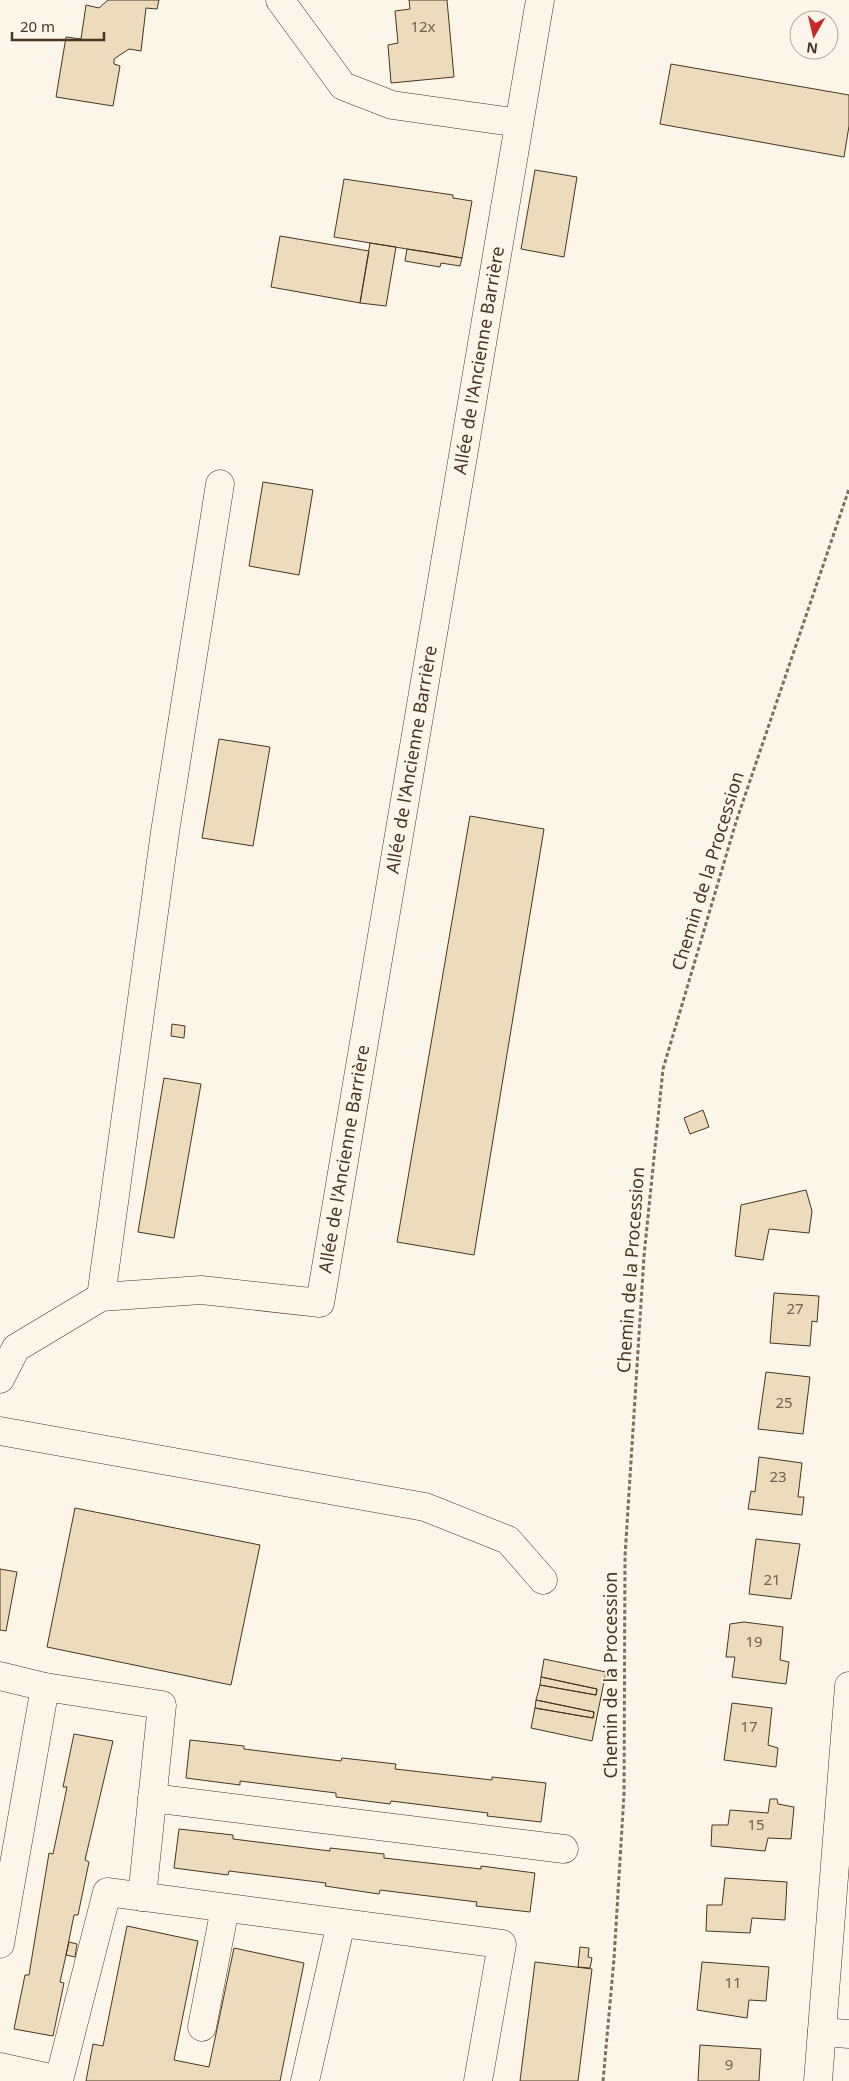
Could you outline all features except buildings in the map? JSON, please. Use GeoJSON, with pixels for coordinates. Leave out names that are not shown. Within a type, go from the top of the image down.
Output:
{"type":"FeatureCollection","features":[{"type":"Feature","properties":{"kind":"street"},"geometry":{"type":"LineString","coordinates":[[280,0],[343,86],[392,106],[519,123]]}},
{"type":"Feature","properties":{"kind":"street","name":"Allée de l'Ancienne Barrière"},"geometry":{"type":"LineString","coordinates":[[0,1379],[16,1348],[101,1297],[201,1290],[320,1303],[540,0]]}},
{"type":"Feature","properties":{"kind":"street"},"geometry":{"type":"LineString","coordinates":[[101,1297],[164,832],[220,484]]}},
{"type":"Feature","properties":{"kind":"street"},"geometry":{"type":"LineString","coordinates":[[0,1431],[425,1507],[508,1540],[543,1580]]}},
{"type":"Feature","properties":{"kind":"street"},"geometry":{"type":"LineString","coordinates":[[0,1676],[45,1687],[162,1705],[142,1896]]}},
{"type":"Feature","properties":{"kind":"street"},"geometry":{"type":"LineString","coordinates":[[818,2081],[849,1686]]}},
{"type":"Feature","properties":{"kind":"street"},"geometry":{"type":"LineString","coordinates":[[0,1944],[45,1687]]}},
{"type":"Feature","properties":{"kind":"street"},"geometry":{"type":"LineString","coordinates":[[152,1798],[564,1849]]}},
{"type":"Feature","properties":{"kind":"street"},"geometry":{"type":"LineString","coordinates":[[0,2067],[59,2081],[107,1892],[502,1944],[478,2081]]}},
{"type":"Feature","properties":{"kind":"street"},"geometry":{"type":"LineString","coordinates":[[202,2027],[225,1908]]}},
{"type":"Feature","properties":{"kind":"street"},"geometry":{"type":"LineString","coordinates":[[305,2081],[341,1923]]}},
{"type":"Feature","properties":{"kind":"street"},"geometry":{"type":"LineString","coordinates":[[822,2032],[849,2034]]}},
{"type":"Feature","properties":{"kind":"path","name":"Chemin de la Procession"},"geometry":{"type":"LineString","coordinates":[[603,2081],[614,1959],[624,1794],[626,1556],[644,1256],[662,1069],[736,822],[849,489]]}}]}
